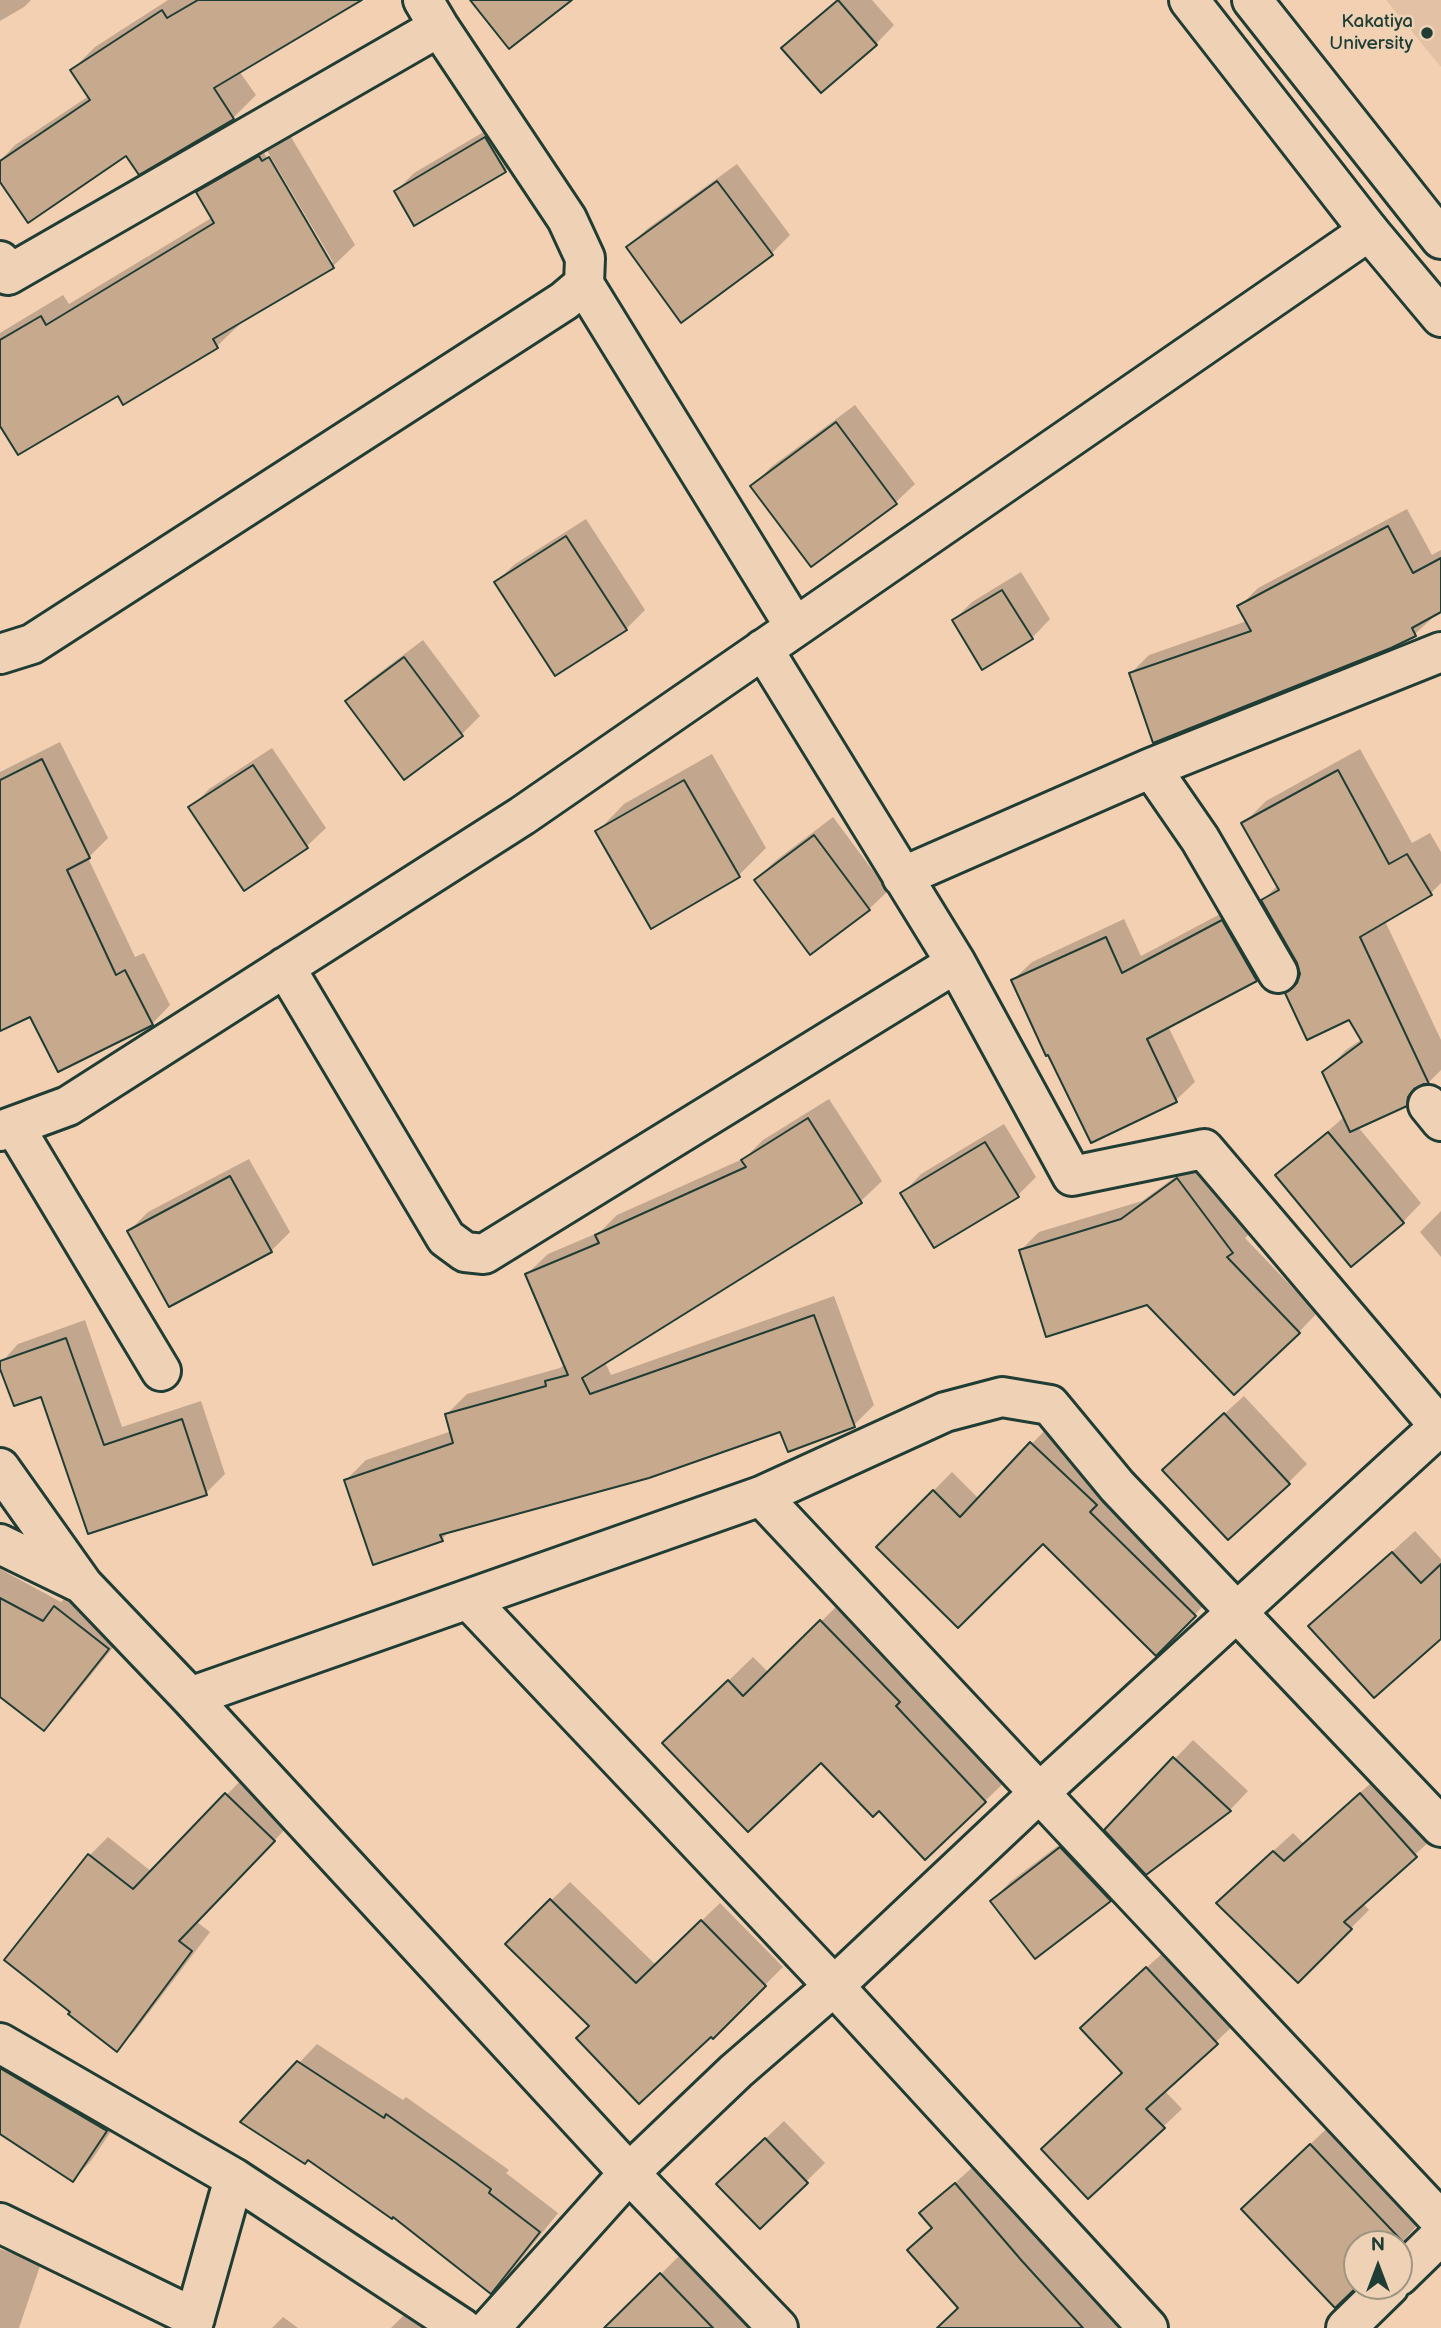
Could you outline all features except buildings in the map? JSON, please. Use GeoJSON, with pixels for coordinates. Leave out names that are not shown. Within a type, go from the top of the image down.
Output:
{"type":"FeatureCollection","features":[{"type":"Feature","properties":{"kind":"main road"},"geometry":{"type":"LineString","coordinates":[[1189,0],[1369,231],[1441,317]]}},
{"type":"Feature","properties":{"kind":"main road"},"geometry":{"type":"LineString","coordinates":[[1252,0],[1441,239]]}},
{"type":"Feature","properties":{"kind":"main road"},"geometry":{"type":"LineString","coordinates":[[3,272],[431,13],[567,219],[585,258],[584,284],[795,627]]}},
{"type":"Feature","properties":{"kind":"main road"},"geometry":{"type":"LineString","coordinates":[[161,1371],[7,1128],[68,1106],[522,816],[1369,231]]}},
{"type":"Feature","properties":{"kind":"main road"},"geometry":{"type":"LineString","coordinates":[[0,654],[32,644],[564,301],[584,284]]}},
{"type":"Feature","properties":{"kind":"main road"},"geometry":{"type":"LineString","coordinates":[[490,2328],[629,2173],[736,2071],[834,1986],[1039,1793],[1440,1426],[1204,1149],[1072,1176],[956,963],[763,649]]}},
{"type":"Feature","properties":{"kind":"main road"},"geometry":{"type":"LineString","coordinates":[[902,877],[1151,768],[1440,654]]}},
{"type":"Feature","properties":{"kind":"main road"},"geometry":{"type":"LineString","coordinates":[[1151,768],[1200,839],[1278,973]]}},
{"type":"Feature","properties":{"kind":"main road"},"geometry":{"type":"LineString","coordinates":[[285,967],[446,1238],[465,1252],[484,1254],[956,963]]}},
{"type":"Feature","properties":{"kind":"main road"},"geometry":{"type":"LineString","coordinates":[[190,1697],[761,1496],[945,1412],[1002,1397],[1050,1405],[1117,1486],[1441,1828]]}},
{"type":"Feature","properties":{"kind":"main road"},"geometry":{"type":"LineString","coordinates":[[0,1468],[83,1585],[190,1697],[629,2173],[778,2328]]}},
{"type":"Feature","properties":{"kind":"main road"},"geometry":{"type":"LineString","coordinates":[[761,1496],[1441,2221]]}},
{"type":"Feature","properties":{"kind":"main road"},"geometry":{"type":"LineString","coordinates":[[0,1544],[83,1585]]}},
{"type":"Feature","properties":{"kind":"main road"},"geometry":{"type":"LineString","coordinates":[[468,1600],[834,1986],[1148,2328]]}},
{"type":"Feature","properties":{"kind":"main road"},"geometry":{"type":"LineString","coordinates":[[0,2043],[234,2178],[462,2328]]}},
{"type":"Feature","properties":{"kind":"main road"},"geometry":{"type":"LineString","coordinates":[[0,2223],[193,2323],[234,2178]]}},
{"type":"Feature","properties":{"kind":"main road"},"geometry":{"type":"LineString","coordinates":[[1413,2262],[1441,2235]]}},
{"type":"Feature","properties":{"kind":"main road"},"geometry":{"type":"LineString","coordinates":[[1346,2328],[1375,2300]]}},
{"type":"Feature","properties":{"kind":"shaded area","name":"Kakatiya University"},"geometry":{"type":"Polygon","coordinates":[[[1386,0],[1441,0],[1441,67],[1386,0]]]}},
{"type":"Feature","properties":{"kind":"place","name":"Kakatiya University"},"geometry":{"type":"Point","coordinates":[1427,33]}}]}
